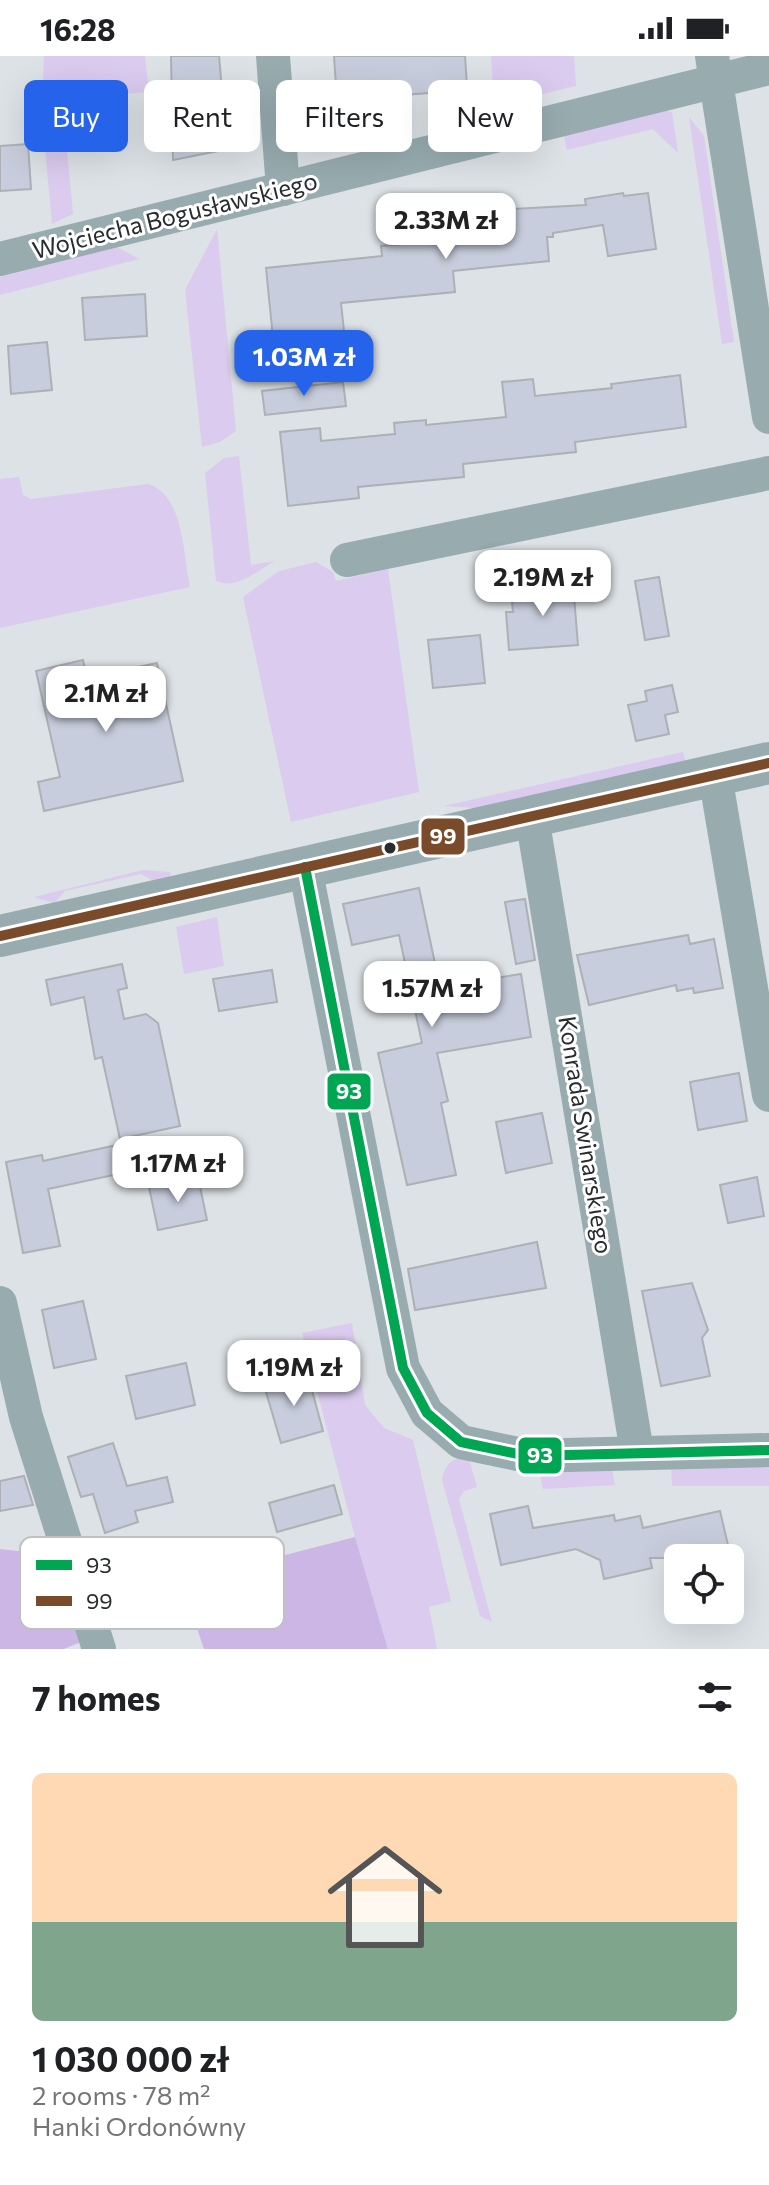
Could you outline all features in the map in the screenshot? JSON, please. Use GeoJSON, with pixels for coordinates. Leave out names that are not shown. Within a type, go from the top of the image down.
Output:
{"type":"FeatureCollection","features":[{"type":"Feature","properties":{"kind":"street"},"geometry":{"type":"LineString","coordinates":[[273,56],[283,189]]}},
{"type":"Feature","properties":{"kind":"street"},"geometry":{"type":"LineString","coordinates":[[713,68],[769,417]]}},
{"type":"Feature","properties":{"kind":"street","name":"Wojciecha Bogusławskiego"},"geometry":{"type":"LineString","coordinates":[[0,259],[283,189],[713,68],[769,68]]}},
{"type":"Feature","properties":{"kind":"street"},"geometry":{"type":"LineString","coordinates":[[347,560],[769,473]]}},
{"type":"Feature","properties":{"kind":"street"},"geometry":{"type":"LineString","coordinates":[[0,936],[769,763]]}},
{"type":"Feature","properties":{"kind":"street"},"geometry":{"type":"LineString","coordinates":[[715,775],[769,1095]]}},
{"type":"Feature","properties":{"kind":"street","name":"Konrada Swinarskiego"},"geometry":{"type":"LineString","coordinates":[[532,817],[637,1452]]}},
{"type":"Feature","properties":{"kind":"street"},"geometry":{"type":"LineString","coordinates":[[305,867],[403,1368],[427,1413],[461,1442],[527,1456],[769,1450]]}},
{"type":"Feature","properties":{"kind":"street"},"geometry":{"type":"LineString","coordinates":[[0,1303],[26,1417],[64,1537]]}},
{"type":"Feature","properties":{"kind":"street"},"geometry":{"type":"LineString","coordinates":[[93,1629],[99,1649]]}},
{"type":"Feature","properties":{"kind":"shaded area"},"geometry":{"type":"Polygon","coordinates":[[[44,56],[145,56],[148,80],[144,80],[144,92],[128,94],[128,80],[43,80],[44,56]]]}},
{"type":"Feature","properties":{"kind":"shaded area"},"geometry":{"type":"Polygon","coordinates":[[[491,56],[574,56],[576,86],[542,94],[542,80],[492,80],[491,56]]]}},
{"type":"Feature","properties":{"kind":"shaded area"},"geometry":{"type":"Polygon","coordinates":[[[662,110],[672,112],[678,153],[653,129],[567,150],[563,132],[662,110]]]}},
{"type":"Feature","properties":{"kind":"shaded area"},"geometry":{"type":"Polygon","coordinates":[[[689,117],[704,136],[734,342],[722,344],[689,117]]]}},
{"type":"Feature","properties":{"kind":"shaded area"},"geometry":{"type":"Polygon","coordinates":[[[45,152],[67,152],[73,214],[52,224],[45,152]]]}},
{"type":"Feature","properties":{"kind":"shaded area"},"geometry":{"type":"Polygon","coordinates":[[[217,229],[236,431],[220,442],[202,447],[185,290],[217,229]]]}},
{"type":"Feature","properties":{"kind":"shaded area"},"geometry":{"type":"Polygon","coordinates":[[[117,247],[139,259],[0,295],[0,277],[117,247]]]}},
{"type":"Feature","properties":{"kind":"shaded area"},"geometry":{"type":"Polygon","coordinates":[[[239,456],[251,565],[275,561],[247,578],[224,583],[216,581],[205,473],[224,458],[239,456]]]}},
{"type":"Feature","properties":{"kind":"shaded area"},"geometry":{"type":"Polygon","coordinates":[[[19,477],[23,495],[31,499],[148,484],[160,490],[169,500],[180,527],[190,587],[0,628],[0,479],[19,477]]]}},
{"type":"Feature","properties":{"kind":"shaded area"},"geometry":{"type":"Polygon","coordinates":[[[316,562],[333,572],[336,581],[388,569],[419,792],[291,822],[243,597],[279,571],[316,562]]]}},
{"type":"Feature","properties":{"kind":"shaded area"},"geometry":{"type":"Polygon","coordinates":[[[683,752],[686,764],[488,809],[444,806],[683,752]]]}},
{"type":"Feature","properties":{"kind":"shaded area"},"geometry":{"type":"Polygon","coordinates":[[[143,870],[170,872],[171,878],[155,882],[141,874],[65,891],[54,903],[34,897],[143,870]]]}},
{"type":"Feature","properties":{"kind":"shaded area"},"geometry":{"type":"Polygon","coordinates":[[[217,917],[224,966],[184,974],[176,927],[217,917]]]}},
{"type":"Feature","properties":{"kind":"shaded area"},"geometry":{"type":"Polygon","coordinates":[[[352,1323],[365,1405],[384,1428],[413,1440],[451,1601],[429,1607],[437,1649],[388,1649],[355,1537],[302,1333],[352,1323]]]}},
{"type":"Feature","properties":{"kind":"shaded area"},"geometry":{"type":"Polygon","coordinates":[[[468,1456],[477,1487],[464,1491],[459,1499],[492,1622],[480,1616],[442,1480],[450,1463],[468,1456]]]}},
{"type":"Feature","properties":{"kind":"shaded area"},"geometry":{"type":"Polygon","coordinates":[[[611,1462],[615,1485],[543,1489],[538,1464],[611,1462]]]}},
{"type":"Feature","properties":{"kind":"shaded area"},"geometry":{"type":"Polygon","coordinates":[[[671,1462],[769,1462],[769,1486],[672,1486],[671,1462]]]}},
{"type":"Feature","properties":{"kind":"shaded area"},"geometry":{"type":"Polygon","coordinates":[[[355,1537],[388,1649],[204,1649],[197,1629],[284,1629],[284,1555],[355,1537]]]}},
{"type":"Feature","properties":{"kind":"shaded area"},"geometry":{"type":"Polygon","coordinates":[[[0,1549],[20,1551],[20,1629],[85,1629],[88,1639],[64,1649],[0,1649],[0,1549]]]}},
{"type":"Feature","properties":{"kind":"building"},"geometry":{"type":"Polygon","coordinates":[[[171,56],[219,56],[221,80],[171,80],[171,56]]]}},
{"type":"Feature","properties":{"kind":"building"},"geometry":{"type":"Polygon","coordinates":[[[334,56],[465,56],[467,80],[428,80],[428,93],[412,94],[412,80],[336,80],[334,56]]]}},
{"type":"Feature","properties":{"kind":"building"},"geometry":{"type":"Polygon","coordinates":[[[24,144],[24,152],[29,152],[31,189],[0,191],[0,146],[24,144]]]}},
{"type":"Feature","properties":{"kind":"building"},"geometry":{"type":"Polygon","coordinates":[[[173,152],[213,152],[173,160],[173,152]]]}},
{"type":"Feature","properties":{"kind":"building"},"geometry":{"type":"Polygon","coordinates":[[[623,193],[624,196],[648,193],[656,249],[608,256],[603,225],[553,233],[553,237],[547,237],[549,261],[453,271],[455,292],[341,303],[344,331],[273,338],[266,268],[382,256],[381,246],[484,237],[482,216],[497,214],[496,210],[586,205],[585,199],[623,193]]]}},
{"type":"Feature","properties":{"kind":"building"},"geometry":{"type":"Polygon","coordinates":[[[145,294],[147,336],[85,340],[82,298],[145,294]]]}},
{"type":"Feature","properties":{"kind":"building"},"geometry":{"type":"Polygon","coordinates":[[[47,342],[52,390],[11,394],[8,346],[47,342]]]}},
{"type":"Feature","properties":{"kind":"building"},"geometry":{"type":"Polygon","coordinates":[[[680,375],[686,427],[575,442],[576,452],[463,464],[464,477],[358,487],[359,498],[288,506],[280,432],[320,428],[321,441],[395,434],[394,423],[426,420],[426,425],[506,417],[502,382],[533,379],[535,396],[612,388],[611,384],[680,375]]]}},
{"type":"Feature","properties":{"kind":"building"},"geometry":{"type":"Polygon","coordinates":[[[343,382],[346,406],[265,415],[262,391],[343,382]]]}},
{"type":"Feature","properties":{"kind":"building"},"geometry":{"type":"Polygon","coordinates":[[[659,577],[669,636],[645,640],[635,581],[659,577]]]}},
{"type":"Feature","properties":{"kind":"building"},"geometry":{"type":"Polygon","coordinates":[[[573,584],[578,645],[509,650],[506,612],[513,612],[511,591],[573,584]]]}},
{"type":"Feature","properties":{"kind":"building"},"geometry":{"type":"Polygon","coordinates":[[[480,635],[485,683],[433,688],[428,640],[480,635]]]}},
{"type":"Feature","properties":{"kind":"building"},"geometry":{"type":"Polygon","coordinates":[[[83,660],[87,678],[157,663],[183,781],[44,811],[38,782],[60,777],[36,671],[83,660]]]}},
{"type":"Feature","properties":{"kind":"building"},"geometry":{"type":"Polygon","coordinates":[[[672,685],[678,712],[665,715],[669,734],[636,741],[628,705],[647,701],[645,691],[672,685]]]}},
{"type":"Feature","properties":{"kind":"building"},"geometry":{"type":"Polygon","coordinates":[[[419,888],[440,987],[521,974],[531,1037],[437,1053],[448,1101],[441,1103],[456,1175],[407,1185],[378,1053],[422,1043],[399,935],[352,945],[343,904],[419,888]]]}},
{"type":"Feature","properties":{"kind":"building"},"geometry":{"type":"Polygon","coordinates":[[[525,899],[535,960],[516,964],[505,902],[525,899]]]}},
{"type":"Feature","properties":{"kind":"building"},"geometry":{"type":"Polygon","coordinates":[[[688,935],[690,944],[714,939],[723,988],[694,993],[693,988],[677,991],[676,985],[589,1005],[577,955],[688,935]]]}},
{"type":"Feature","properties":{"kind":"building"},"geometry":{"type":"Polygon","coordinates":[[[122,964],[127,988],[118,990],[124,1019],[146,1014],[158,1023],[180,1126],[120,1139],[102,1057],[95,1059],[84,997],[51,1005],[46,980],[122,964]]]}},
{"type":"Feature","properties":{"kind":"building"},"geometry":{"type":"Polygon","coordinates":[[[272,970],[277,1002],[219,1011],[213,979],[272,970]]]}},
{"type":"Feature","properties":{"kind":"building"},"geometry":{"type":"Polygon","coordinates":[[[739,1073],[747,1121],[698,1130],[690,1082],[739,1073]]]}},
{"type":"Feature","properties":{"kind":"building"},"geometry":{"type":"Polygon","coordinates":[[[542,1113],[552,1163],[506,1173],[496,1122],[542,1113]]]}},
{"type":"Feature","properties":{"kind":"building"},"geometry":{"type":"Polygon","coordinates":[[[131,1142],[137,1170],[48,1189],[60,1246],[23,1253],[6,1162],[42,1155],[43,1161],[131,1142]]]}},
{"type":"Feature","properties":{"kind":"building"},"geometry":{"type":"Polygon","coordinates":[[[198,1177],[207,1220],[158,1230],[149,1187],[198,1177]]]}},
{"type":"Feature","properties":{"kind":"building"},"geometry":{"type":"Polygon","coordinates":[[[757,1177],[764,1216],[728,1223],[720,1185],[757,1177]]]}},
{"type":"Feature","properties":{"kind":"building"},"geometry":{"type":"Polygon","coordinates":[[[537,1242],[546,1288],[415,1310],[408,1269],[537,1242]]]}},
{"type":"Feature","properties":{"kind":"building"},"geometry":{"type":"Polygon","coordinates":[[[692,1283],[708,1330],[702,1338],[710,1376],[661,1386],[642,1291],[692,1283]]]}},
{"type":"Feature","properties":{"kind":"building"},"geometry":{"type":"Polygon","coordinates":[[[83,1301],[96,1359],[54,1368],[42,1310],[83,1301]]]}},
{"type":"Feature","properties":{"kind":"building"},"geometry":{"type":"Polygon","coordinates":[[[186,1363],[195,1405],[136,1419],[126,1376],[186,1363]]]}},
{"type":"Feature","properties":{"kind":"building"},"geometry":{"type":"Polygon","coordinates":[[[307,1372],[323,1431],[281,1443],[264,1385],[307,1372]]]}},
{"type":"Feature","properties":{"kind":"building"},"geometry":{"type":"Polygon","coordinates":[[[113,1443],[127,1486],[167,1477],[173,1502],[135,1511],[138,1522],[105,1533],[93,1494],[81,1497],[68,1457],[113,1443]]]}},
{"type":"Feature","properties":{"kind":"building"},"geometry":{"type":"Polygon","coordinates":[[[24,1476],[33,1505],[0,1511],[0,1481],[24,1476]]]}},
{"type":"Feature","properties":{"kind":"building"},"geometry":{"type":"Polygon","coordinates":[[[334,1485],[342,1514],[277,1532],[269,1503],[334,1485]]]}},
{"type":"Feature","properties":{"kind":"building"},"geometry":{"type":"Polygon","coordinates":[[[528,1506],[533,1528],[614,1515],[615,1521],[640,1516],[643,1528],[720,1511],[728,1544],[664,1544],[664,1558],[650,1558],[652,1568],[604,1579],[600,1560],[576,1549],[501,1565],[490,1514],[528,1506]]]}},
{"type":"Feature","properties":{"kind":"transit line","name":"99"},"geometry":{"type":"LineString","coordinates":[[0,936],[769,763]]}},
{"type":"Feature","properties":{"kind":"transit line","name":"93"},"geometry":{"type":"LineString","coordinates":[[305,867],[403,1368],[427,1413],[461,1442],[527,1456],[769,1450]]}}]}
